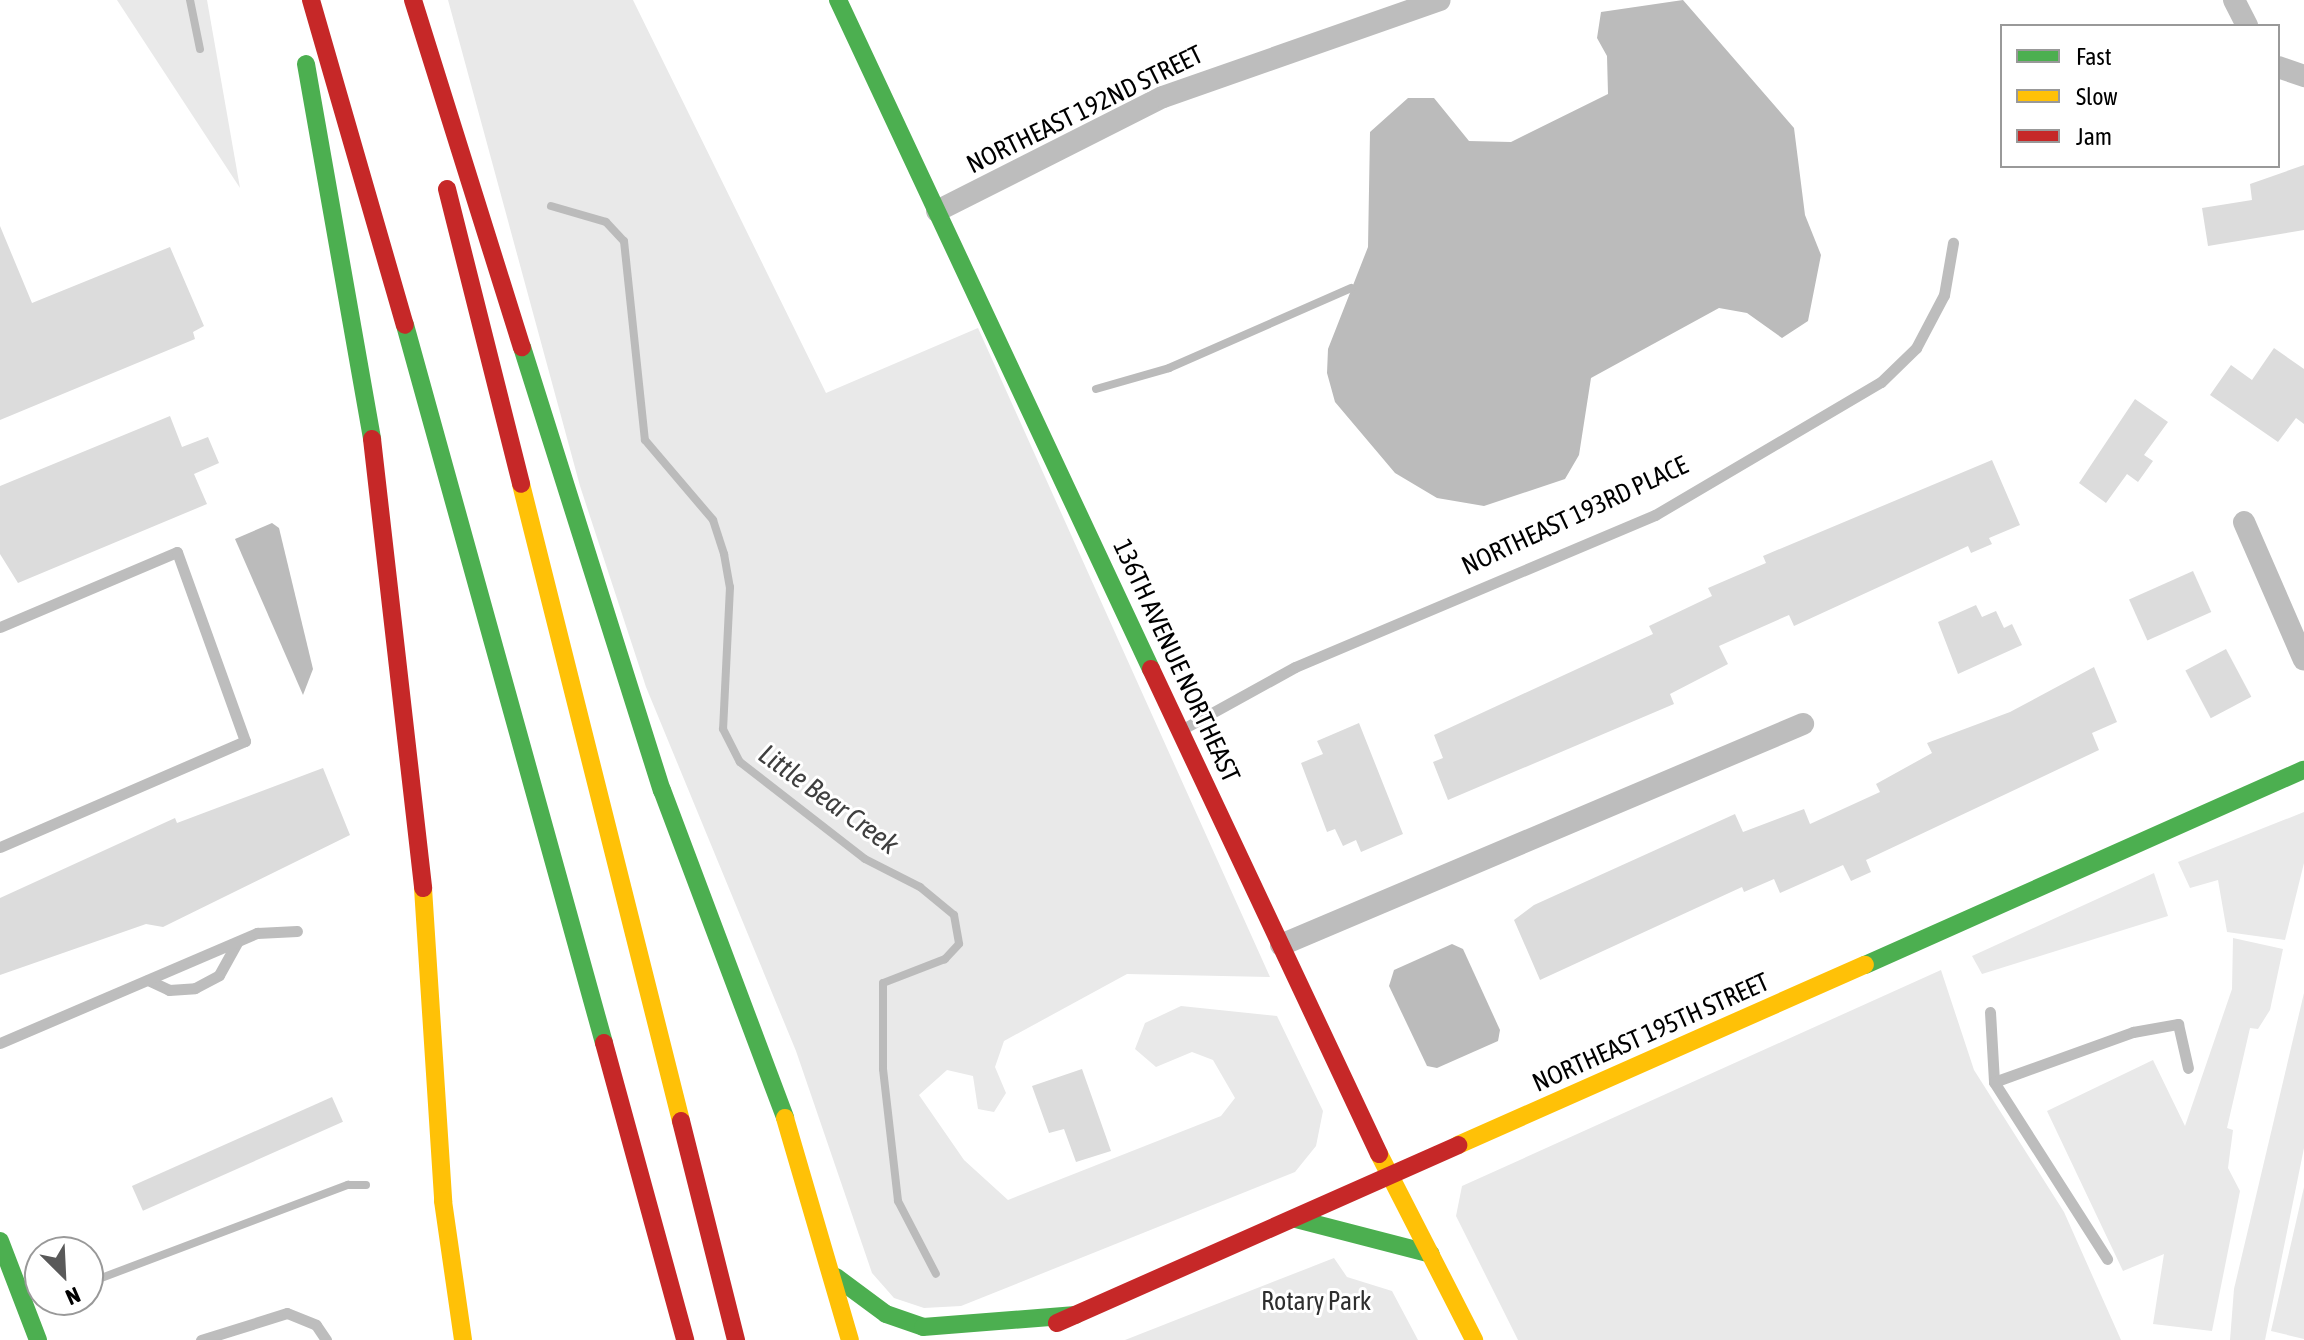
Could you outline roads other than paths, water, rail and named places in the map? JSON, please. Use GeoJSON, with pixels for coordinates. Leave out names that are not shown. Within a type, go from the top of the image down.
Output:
{"type":"FeatureCollection","features":[{"type":"Feature","properties":{"kind":"main road"},"geometry":{"type":"LineString","coordinates":[[295,0],[375,456],[421,865],[443,1201],[463,1334]]}},
{"type":"Feature","properties":{"kind":"main road"},"geometry":{"type":"LineString","coordinates":[[311,0],[483,595],[684,1337]]}},
{"type":"Feature","properties":{"kind":"main road"},"geometry":{"type":"LineString","coordinates":[[405,0],[440,161],[736,1340]]}},
{"type":"Feature","properties":{"kind":"main road"},"geometry":{"type":"LineString","coordinates":[[413,0],[657,775],[783,1112],[836,1277],[850,1340]]}},
{"type":"Feature","properties":{"kind":"main road","name":"136TH AVENUE NORTHEAST"},"geometry":{"type":"LineString","coordinates":[[838,0],[1281,945],[1474,1340]]}},
{"type":"Feature","properties":{"kind":"main road","name":"NORTHEAST 195TH STREET"},"geometry":{"type":"LineString","coordinates":[[1018,1340],[1394,1176],[2304,770]]}},
{"type":"Feature","properties":{"kind":"main road"},"geometry":{"type":"LineString","coordinates":[[1296,1219],[1431,1254]]}},
{"type":"Feature","properties":{"kind":"main road"},"geometry":{"type":"LineString","coordinates":[[0,1241],[38,1340]]}},
{"type":"Feature","properties":{"kind":"main road"},"geometry":{"type":"LineString","coordinates":[[836,1277],[886,1314],[923,1327],[1076,1315]]}},
{"type":"Feature","properties":{"kind":"street","name":"NORTHEAST 192ND STREET"},"geometry":{"type":"LineString","coordinates":[[937,211],[1163,97],[1440,0]]}},
{"type":"Feature","properties":{"kind":"street"},"geometry":{"type":"LineString","coordinates":[[2234,0],[2246,24]]}},
{"type":"Feature","properties":{"kind":"street"},"geometry":{"type":"LineString","coordinates":[[2280,68],[2303,76]]}},
{"type":"Feature","properties":{"kind":"street"},"geometry":{"type":"LineString","coordinates":[[2244,522],[2304,660]]}},
{"type":"Feature","properties":{"kind":"street"},"geometry":{"type":"LineString","coordinates":[[1281,945],[1803,724]]}},
{"type":"Feature","properties":{"kind":"lane","name":"NORTHEAST 193RD PLACE"},"geometry":{"type":"LineString","coordinates":[[1180,730],[1295,667],[1655,515],[1881,382],[1916,348],[1944,295],[1953,243]]}},
{"type":"Feature","properties":{"kind":"lane"},"geometry":{"type":"LineString","coordinates":[[0,627],[177,552],[245,741],[0,847]]}},
{"type":"Feature","properties":{"kind":"lane"},"geometry":{"type":"LineString","coordinates":[[0,1043],[237,942],[297,931]]}},
{"type":"Feature","properties":{"kind":"lane"},"geometry":{"type":"LineString","coordinates":[[148,980],[169,990],[195,988],[219,975],[237,942]]}},
{"type":"Feature","properties":{"kind":"lane"},"geometry":{"type":"LineString","coordinates":[[1990,1012],[1994,1082],[2107,1259]]}},
{"type":"Feature","properties":{"kind":"lane"},"geometry":{"type":"LineString","coordinates":[[1994,1082],[2133,1032],[2178,1024],[2188,1068]]}},
{"type":"Feature","properties":{"kind":"lane"},"geometry":{"type":"LineString","coordinates":[[201,1340],[287,1313],[316,1325],[326,1340]]}},
{"type":"Feature","properties":{"kind":"waterway"},"geometry":{"type":"LineString","coordinates":[[190,0],[200,49]]}},
{"type":"Feature","properties":{"kind":"waterway","name":"Little Bear Creek"},"geometry":{"type":"LineString","coordinates":[[551,206],[606,222],[624,241],[645,440],[713,520],[724,554],[730,587],[723,729],[740,762],[865,859],[920,887],[954,915],[959,944],[945,959],[883,983],[883,1069],[898,1201],[936,1274]]}},
{"type":"Feature","properties":{"kind":"waterway"},"geometry":{"type":"LineString","coordinates":[[1096,389],[1169,368],[1351,288]]}},
{"type":"Feature","properties":{"kind":"waterway"},"geometry":{"type":"LineString","coordinates":[[104,1277],[348,1185],[366,1185]]}},
{"type":"Feature","properties":{"kind":"park label","name":"Rotary Park"},"geometry":{"type":"Point","coordinates":[1316,1302]}}]}
